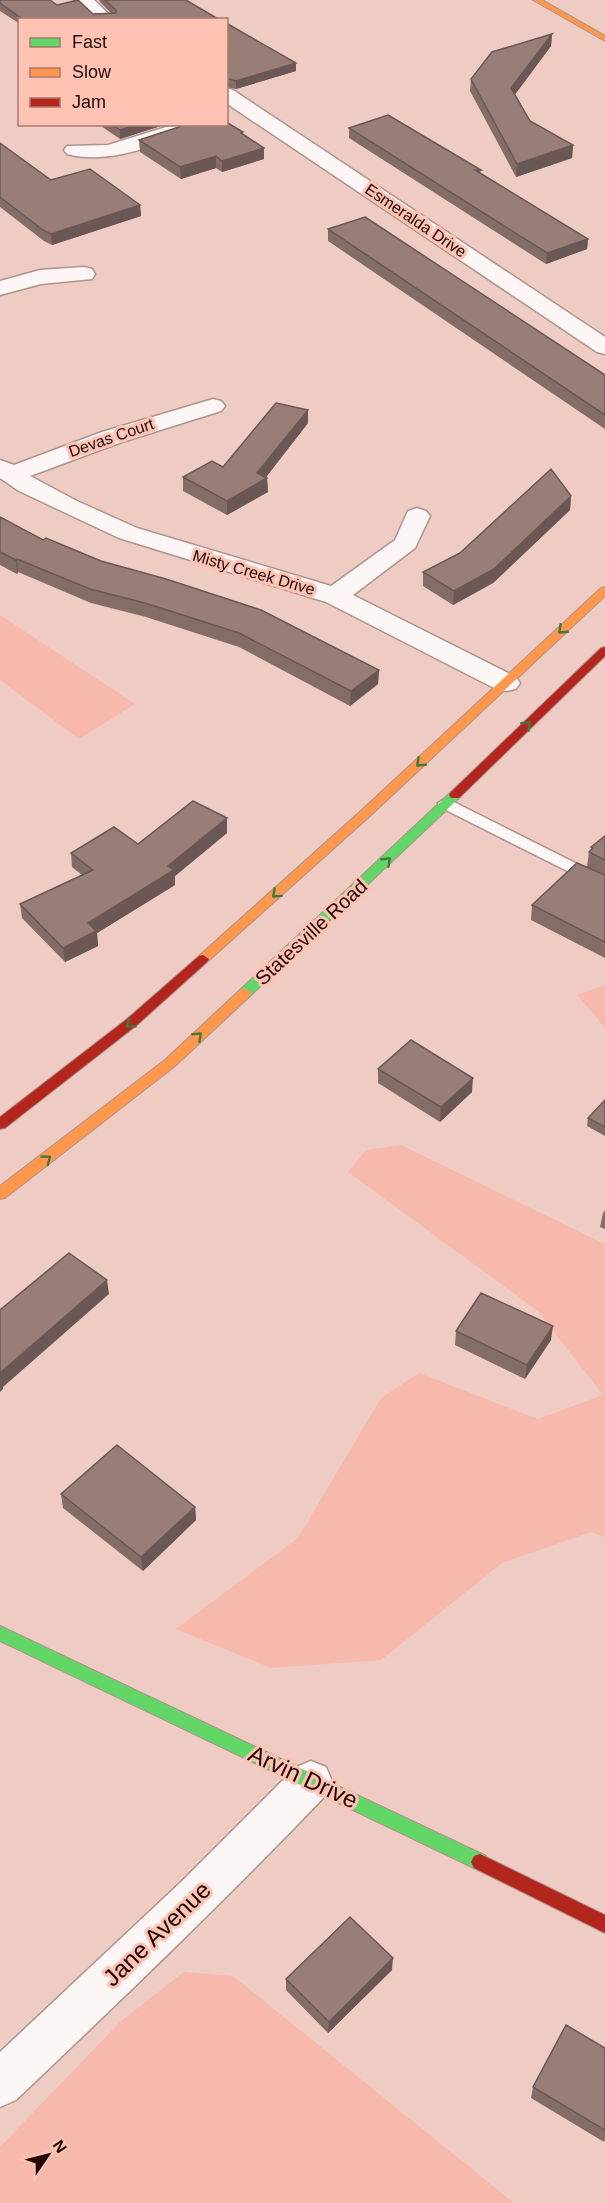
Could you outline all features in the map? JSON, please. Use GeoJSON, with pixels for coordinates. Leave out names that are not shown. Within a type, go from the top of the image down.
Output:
{"type":"FeatureCollection","features":[{"type":"Feature","properties":{"kind":"main road"},"geometry":{"type":"LineString","coordinates":[[537,0],[605,39]]}},
{"type":"Feature","properties":{"kind":"main road"},"geometry":{"type":"LineString","coordinates":[[0,1124],[132,1022],[350,828],[605,590]]}},
{"type":"Feature","properties":{"kind":"main road","name":"Statesville Road"},"geometry":{"type":"LineString","coordinates":[[0,1194],[170,1063],[369,878],[605,650]]}},
{"type":"Feature","properties":{"kind":"main road","name":"Arvin Drive"},"geometry":{"type":"LineString","coordinates":[[0,1633],[98,1682],[486,1863],[605,1924]]}},
{"type":"Feature","properties":{"kind":"street"},"geometry":{"type":"LineString","coordinates":[[83,0],[104,18]]}},
{"type":"Feature","properties":{"kind":"street","name":"Esmeralda Drive"},"geometry":{"type":"LineString","coordinates":[[228,95],[605,347]]}},
{"type":"Feature","properties":{"kind":"street"},"geometry":{"type":"LineString","coordinates":[[228,115],[250,109]]}},
{"type":"Feature","properties":{"kind":"street"},"geometry":{"type":"LineString","coordinates":[[74,150],[109,151],[192,126]]}},
{"type":"Feature","properties":{"kind":"street"},"geometry":{"type":"LineString","coordinates":[[0,288],[40,277],[84,274]]}},
{"type":"Feature","properties":{"kind":"street","name":"Devas Court"},"geometry":{"type":"LineString","coordinates":[[5,471],[125,431],[213,406]]}},
{"type":"Feature","properties":{"kind":"street","name":"Misty Creek Drive"},"geometry":{"type":"LineString","coordinates":[[5,471],[68,506],[128,533],[335,596],[506,683]]}},
{"type":"Feature","properties":{"kind":"street"},"geometry":{"type":"LineString","coordinates":[[335,596],[406,543],[417,516]]}},
{"type":"Feature","properties":{"kind":"street","name":"Jane Avenue"},"geometry":{"type":"LineString","coordinates":[[0,2084],[145,1947],[311,1781]]}},
{"type":"Feature","properties":{"kind":"lane"},"geometry":{"type":"LineString","coordinates":[[446,803],[605,885]]}},
{"type":"Feature","properties":{"kind":"shaded area"},"geometry":{"type":"Polygon","coordinates":[[[0,615],[135,704],[79,739],[0,680],[0,615]]]}},
{"type":"Feature","properties":{"kind":"shaded area"},"geometry":{"type":"Polygon","coordinates":[[[605,985],[605,1027],[577,995],[605,985]]]}},
{"type":"Feature","properties":{"kind":"shaded area"},"geometry":{"type":"Polygon","coordinates":[[[401,1145],[605,1244],[605,1537],[591,1532],[502,1563],[381,1660],[271,1668],[176,1629],[298,1538],[381,1398],[419,1373],[538,1419],[603,1395],[538,1311],[348,1172],[366,1150],[401,1145]]]}},
{"type":"Feature","properties":{"kind":"shaded area"},"geometry":{"type":"Polygon","coordinates":[[[184,1972],[233,1976],[514,2203],[0,2203],[0,2147],[121,2021],[184,1972]]]}},
{"type":"Feature","properties":{"kind":"building"},"geometry":{"type":"Polygon","coordinates":[[[0,0],[50,0],[57,5],[78,0],[93,14],[116,13],[116,10],[105,0],[186,0],[217,18],[21,18],[0,3],[0,0]]]}},
{"type":"Feature","properties":{"kind":"building"},"geometry":{"type":"Polygon","coordinates":[[[228,24],[296,63],[236,81],[228,79],[228,24]]]}},
{"type":"Feature","properties":{"kind":"building"},"geometry":{"type":"Polygon","coordinates":[[[552,34],[511,88],[530,121],[573,145],[517,164],[471,79],[492,52],[552,34]]]}},
{"type":"Feature","properties":{"kind":"building"},"geometry":{"type":"Polygon","coordinates":[[[388,115],[481,170],[475,170],[588,239],[547,253],[349,128],[388,115]]]}},
{"type":"Feature","properties":{"kind":"building"},"geometry":{"type":"Polygon","coordinates":[[[228,123],[264,148],[222,161],[216,156],[180,167],[139,140],[182,126],[228,126],[228,123]]]}},
{"type":"Feature","properties":{"kind":"building"},"geometry":{"type":"Polygon","coordinates":[[[114,126],[132,126],[120,130],[114,126]]]}},
{"type":"Feature","properties":{"kind":"building"},"geometry":{"type":"Polygon","coordinates":[[[0,143],[51,180],[90,169],[140,205],[51,234],[0,197],[0,143]]]}},
{"type":"Feature","properties":{"kind":"building"},"geometry":{"type":"Polygon","coordinates":[[[365,217],[605,375],[605,415],[328,229],[365,217]]]}},
{"type":"Feature","properties":{"kind":"building"},"geometry":{"type":"Polygon","coordinates":[[[276,403],[308,410],[257,473],[267,478],[227,501],[183,477],[212,461],[223,467],[276,403]]]}},
{"type":"Feature","properties":{"kind":"building"},"geometry":{"type":"Polygon","coordinates":[[[551,469],[571,496],[494,569],[454,591],[423,572],[460,553],[551,469]]]}},
{"type":"Feature","properties":{"kind":"building"},"geometry":{"type":"Polygon","coordinates":[[[0,517],[43,540],[46,538],[101,561],[166,579],[261,610],[379,670],[351,691],[239,633],[145,603],[90,589],[16,560],[0,552],[0,517]]]}},
{"type":"Feature","properties":{"kind":"building"},"geometry":{"type":"Polygon","coordinates":[[[193,801],[227,818],[168,866],[174,870],[88,923],[96,931],[63,948],[20,904],[93,870],[71,853],[114,827],[138,844],[193,801]]]}},
{"type":"Feature","properties":{"kind":"building"},"geometry":{"type":"Polygon","coordinates":[[[605,836],[605,860],[589,852],[593,848],[591,847],[605,836]]]}},
{"type":"Feature","properties":{"kind":"building"},"geometry":{"type":"Polygon","coordinates":[[[577,863],[605,875],[605,942],[532,905],[577,863]]]}},
{"type":"Feature","properties":{"kind":"building"},"geometry":{"type":"Polygon","coordinates":[[[411,1040],[473,1078],[441,1107],[378,1069],[411,1040]]]}},
{"type":"Feature","properties":{"kind":"building"},"geometry":{"type":"Polygon","coordinates":[[[605,1100],[605,1127],[588,1118],[605,1100]]]}},
{"type":"Feature","properties":{"kind":"building"},"geometry":{"type":"Polygon","coordinates":[[[69,1253],[107,1280],[0,1373],[0,1310],[69,1253]]]}},
{"type":"Feature","properties":{"kind":"building"},"geometry":{"type":"Polygon","coordinates":[[[481,1293],[553,1326],[527,1365],[456,1331],[481,1293]]]}},
{"type":"Feature","properties":{"kind":"building"},"geometry":{"type":"Polygon","coordinates":[[[117,1445],[195,1507],[141,1557],[61,1494],[117,1445]]]}},
{"type":"Feature","properties":{"kind":"building"},"geometry":{"type":"Polygon","coordinates":[[[350,1917],[393,1958],[329,2022],[286,1979],[350,1917]]]}},
{"type":"Feature","properties":{"kind":"building"},"geometry":{"type":"Polygon","coordinates":[[[566,2025],[605,2048],[605,2130],[533,2087],[566,2025]]]}},
{"type":"Feature","properties":{"kind":"traffic: fast"},"geometry":{"type":"LineString","coordinates":[[245,993],[455,795]]}},
{"type":"Feature","properties":{"kind":"traffic: fast"},"geometry":{"type":"LineString","coordinates":[[0,1633],[480,1862]]}},
{"type":"Feature","properties":{"kind":"traffic: slow"},"geometry":{"type":"LineString","coordinates":[[537,0],[605,39]]}},
{"type":"Feature","properties":{"kind":"traffic: slow"},"geometry":{"type":"LineString","coordinates":[[203,959],[367,812],[605,590]]}},
{"type":"Feature","properties":{"kind":"traffic: slow"},"geometry":{"type":"LineString","coordinates":[[0,1194],[170,1063],[245,993]]}},
{"type":"Feature","properties":{"kind":"traffic: jam"},"geometry":{"type":"LineString","coordinates":[[455,795],[605,650]]}},
{"type":"Feature","properties":{"kind":"traffic: jam"},"geometry":{"type":"LineString","coordinates":[[0,1124],[132,1022],[203,959]]}},
{"type":"Feature","properties":{"kind":"traffic: jam"},"geometry":{"type":"LineString","coordinates":[[480,1862],[605,1924]]}}]}
